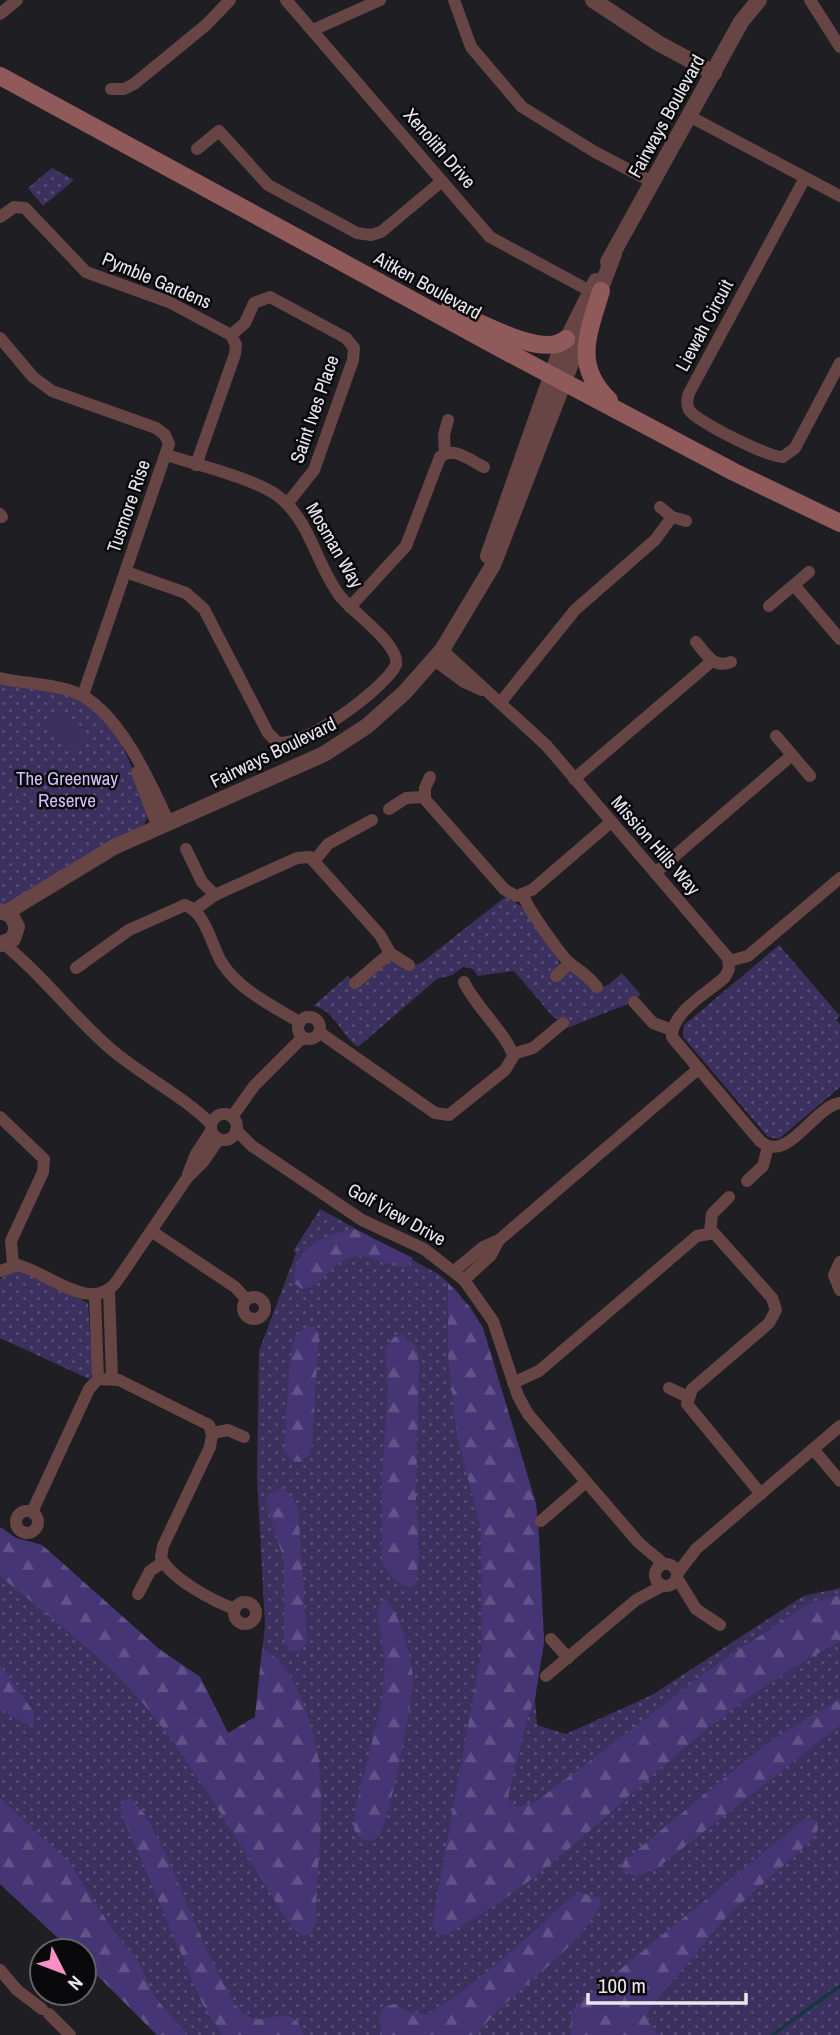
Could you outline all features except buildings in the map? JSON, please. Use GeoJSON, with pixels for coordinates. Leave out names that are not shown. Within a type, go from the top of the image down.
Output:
{"type":"FeatureCollection","features":[{"type":"Feature","properties":{"kind":"main road","name":"Aitken Boulevard"},"geometry":{"type":"LineString","coordinates":[[0,76],[47,104],[241,204],[622,413],[840,523]]}},
{"type":"Feature","properties":{"kind":"main road"},"geometry":{"type":"LineString","coordinates":[[0,88],[47,104]]}},
{"type":"Feature","properties":{"kind":"main road"},"geometry":{"type":"LineString","coordinates":[[595,291],[588,372],[597,388],[622,413]]}},
{"type":"Feature","properties":{"kind":"main road"},"geometry":{"type":"LineString","coordinates":[[399,293],[440,305],[521,341],[553,345],[566,339]]}},
{"type":"Feature","properties":{"kind":"street"},"geometry":{"type":"LineString","coordinates":[[0,15],[18,0]]}},
{"type":"Feature","properties":{"kind":"street"},"geometry":{"type":"LineString","coordinates":[[111,89],[124,89],[134,84],[206,24],[230,0]]}},
{"type":"Feature","properties":{"kind":"street","name":"Xenolith Drive"},"geometry":{"type":"LineString","coordinates":[[286,0],[491,237],[595,291]]}},
{"type":"Feature","properties":{"kind":"street"},"geometry":{"type":"LineString","coordinates":[[313,30],[380,0]]}},
{"type":"Feature","properties":{"kind":"street"},"geometry":{"type":"LineString","coordinates":[[454,0],[471,47],[522,107],[595,152],[653,183]]}},
{"type":"Feature","properties":{"kind":"street"},"geometry":{"type":"LineString","coordinates":[[593,0],[658,43],[713,73]]}},
{"type":"Feature","properties":{"kind":"street","name":"Fairways Boulevard"},"geometry":{"type":"LineString","coordinates":[[7,928],[42,894],[88,861],[299,767],[342,744],[404,693],[438,655],[494,565],[510,508],[557,378],[595,291],[741,22],[759,0]]}},
{"type":"Feature","properties":{"kind":"street"},"geometry":{"type":"LineString","coordinates":[[810,0],[840,47]]}},
{"type":"Feature","properties":{"kind":"street"},"geometry":{"type":"LineString","coordinates":[[689,116],[840,196]]}},
{"type":"Feature","properties":{"kind":"street"},"geometry":{"type":"LineString","coordinates":[[197,149],[219,131],[268,185],[357,233],[371,235],[381,232],[442,181]]}},
{"type":"Feature","properties":{"kind":"street","name":"Liewah Circuit"},"geometry":{"type":"LineString","coordinates":[[805,178],[689,393],[687,406],[692,414],[713,426],[769,455],[783,457],[794,449],[840,363]]}},
{"type":"Feature","properties":{"kind":"street","name":"Pymble Gardens"},"geometry":{"type":"LineString","coordinates":[[0,217],[15,207],[25,208],[86,272],[169,302],[231,335]]}},
{"type":"Feature","properties":{"kind":"street","name":"Fairways Boulevard"},"geometry":{"type":"LineString","coordinates":[[557,378],[566,339],[595,291]]}},
{"type":"Feature","properties":{"kind":"street","name":"Saint Ives Place"},"geometry":{"type":"LineString","coordinates":[[231,335],[245,323],[254,303],[270,298],[346,338],[354,348],[353,358],[314,470],[288,504]]}},
{"type":"Feature","properties":{"kind":"street"},"geometry":{"type":"LineString","coordinates":[[196,465],[235,354],[236,345],[231,335]]}},
{"type":"Feature","properties":{"kind":"street","name":"Tusmore Rise"},"geometry":{"type":"LineString","coordinates":[[0,338],[33,377],[52,391],[161,431],[169,444],[83,695]]}},
{"type":"Feature","properties":{"kind":"street"},"geometry":{"type":"LineString","coordinates":[[350,607],[406,546],[437,463],[445,453],[444,435],[449,421]]}},
{"type":"Feature","properties":{"kind":"street"},"geometry":{"type":"LineString","coordinates":[[445,453],[455,453],[484,467]]}},
{"type":"Feature","properties":{"kind":"street","name":"Mosman Way"},"geometry":{"type":"LineString","coordinates":[[126,572],[186,593],[204,609],[268,733],[282,744],[295,741],[337,718],[394,670],[397,659],[394,649],[337,591],[303,524],[288,504],[263,488],[167,455]]}},
{"type":"Feature","properties":{"kind":"street"},"geometry":{"type":"LineString","coordinates":[[660,507],[672,517],[686,521]]}},
{"type":"Feature","properties":{"kind":"street"},"geometry":{"type":"LineString","coordinates":[[500,703],[575,610],[655,540],[672,517]]}},
{"type":"Feature","properties":{"kind":"street"},"geometry":{"type":"LineString","coordinates":[[769,606],[809,572]]}},
{"type":"Feature","properties":{"kind":"street"},"geometry":{"type":"LineString","coordinates":[[794,585],[840,639]]}},
{"type":"Feature","properties":{"kind":"street"},"geometry":{"type":"LineString","coordinates":[[696,642],[712,661],[721,665],[731,662]]}},
{"type":"Feature","properties":{"kind":"street","name":"Mission Hills Way"},"geometry":{"type":"LineString","coordinates":[[438,655],[464,682],[500,703],[540,739],[729,961]]}},
{"type":"Feature","properties":{"kind":"street"},"geometry":{"type":"LineString","coordinates":[[574,779],[712,661]]}},
{"type":"Feature","properties":{"kind":"street"},"geometry":{"type":"LineString","coordinates":[[0,678],[51,686],[83,695],[110,716],[131,751],[144,797],[164,826]]}},
{"type":"Feature","properties":{"kind":"street"},"geometry":{"type":"LineString","coordinates":[[776,736],[810,776]]}},
{"type":"Feature","properties":{"kind":"street"},"geometry":{"type":"LineString","coordinates":[[655,873],[792,755]]}},
{"type":"Feature","properties":{"kind":"street"},"geometry":{"type":"LineString","coordinates":[[425,798],[430,777]]}},
{"type":"Feature","properties":{"kind":"street"},"geometry":{"type":"LineString","coordinates":[[390,809],[411,796],[425,798],[512,895],[523,895],[611,822]]}},
{"type":"Feature","properties":{"kind":"street"},"geometry":{"type":"LineString","coordinates":[[315,860],[328,844],[372,820]]}},
{"type":"Feature","properties":{"kind":"street"},"geometry":{"type":"LineString","coordinates":[[186,849],[202,882],[215,895]]}},
{"type":"Feature","properties":{"kind":"street"},"geometry":{"type":"LineString","coordinates":[[76,968],[142,922],[179,906],[194,909],[215,895],[298,858],[315,860],[380,935],[390,953],[409,965]]}},
{"type":"Feature","properties":{"kind":"street"},"geometry":{"type":"LineString","coordinates":[[840,878],[748,956],[729,961],[725,977],[682,1015],[672,1030],[676,1044],[697,1070],[760,1142],[768,1147],[785,1144],[827,1109],[840,1103]]}},
{"type":"Feature","properties":{"kind":"street"},"geometry":{"type":"LineString","coordinates":[[523,895],[531,914],[570,963],[583,971],[597,987]]}},
{"type":"Feature","properties":{"kind":"street"},"geometry":{"type":"LineString","coordinates":[[194,909],[229,973],[299,1023]]}},
{"type":"Feature","properties":{"kind":"street","name":"Golf View Drive"},"geometry":{"type":"LineString","coordinates":[[7,928],[33,967],[114,1052],[222,1128],[362,1220],[424,1250],[459,1275],[493,1321],[513,1383],[528,1414],[688,1600],[720,1625]]}},
{"type":"Feature","properties":{"kind":"street"},"geometry":{"type":"LineString","coordinates":[[355,983],[390,953]]}},
{"type":"Feature","properties":{"kind":"street"},"geometry":{"type":"LineString","coordinates":[[556,976],[570,963]]}},
{"type":"Feature","properties":{"kind":"street"},"geometry":{"type":"LineString","coordinates":[[464,982],[476,1005],[508,1043],[513,1054]]}},
{"type":"Feature","properties":{"kind":"street"},"geometry":{"type":"LineString","coordinates":[[634,1002],[653,1023],[672,1030]]}},
{"type":"Feature","properties":{"kind":"street"},"geometry":{"type":"LineString","coordinates":[[304,1017],[312,1017],[320,1025],[319,1032],[310,1039],[303,1037],[298,1029],[299,1023],[304,1017]]}},
{"type":"Feature","properties":{"kind":"street"},"geometry":{"type":"LineString","coordinates":[[319,1032],[435,1113],[444,1115],[457,1111],[505,1070],[513,1054],[533,1048],[563,1023]]}},
{"type":"Feature","properties":{"kind":"street"},"geometry":{"type":"LineString","coordinates":[[0,1271],[13,1265],[25,1267],[95,1296],[109,1291],[187,1178],[203,1162],[222,1128],[254,1086],[303,1037]]}},
{"type":"Feature","properties":{"kind":"street"},"geometry":{"type":"LineString","coordinates":[[459,1275],[482,1247],[499,1240],[697,1070]]}},
{"type":"Feature","properties":{"kind":"street"},"geometry":{"type":"LineString","coordinates":[[0,1117],[44,1159],[43,1172],[11,1241],[13,1265]]}},
{"type":"Feature","properties":{"kind":"street"},"geometry":{"type":"LineString","coordinates":[[747,1181],[764,1166],[768,1147]]}},
{"type":"Feature","properties":{"kind":"street"},"geometry":{"type":"LineString","coordinates":[[710,1232],[712,1214],[729,1197]]}},
{"type":"Feature","properties":{"kind":"street"},"geometry":{"type":"LineString","coordinates":[[151,1231],[235,1287],[247,1300]]}},
{"type":"Feature","properties":{"kind":"street"},"geometry":{"type":"LineString","coordinates":[[513,1383],[539,1371],[697,1236],[710,1232]]}},
{"type":"Feature","properties":{"kind":"street"},"geometry":{"type":"LineString","coordinates":[[710,1232],[723,1241],[772,1298],[776,1310],[769,1323],[700,1382],[688,1396],[687,1404],[694,1416],[761,1494]]}},
{"type":"Feature","properties":{"kind":"street"},"geometry":{"type":"LineString","coordinates":[[840,1262],[834,1275],[840,1290]]}},
{"type":"Feature","properties":{"kind":"street"},"geometry":{"type":"LineString","coordinates":[[109,1291],[113,1378]]}},
{"type":"Feature","properties":{"kind":"street"},"geometry":{"type":"LineString","coordinates":[[32,1512],[89,1389],[98,1379],[95,1296]]}},
{"type":"Feature","properties":{"kind":"street"},"geometry":{"type":"LineString","coordinates":[[98,1379],[113,1378],[201,1418],[209,1425],[212,1433],[210,1447],[163,1546],[163,1562],[174,1573],[218,1603],[235,1609]]}},
{"type":"Feature","properties":{"kind":"street"},"geometry":{"type":"LineString","coordinates":[[669,1388],[688,1396]]}},
{"type":"Feature","properties":{"kind":"street"},"geometry":{"type":"LineString","coordinates":[[547,1676],[840,1426]]}},
{"type":"Feature","properties":{"kind":"street"},"geometry":{"type":"LineString","coordinates":[[212,1433],[228,1430],[244,1437]]}},
{"type":"Feature","properties":{"kind":"street"},"geometry":{"type":"LineString","coordinates":[[813,1449],[840,1481]]}},
{"type":"Feature","properties":{"kind":"street"},"geometry":{"type":"LineString","coordinates":[[541,1521],[586,1482]]}},
{"type":"Feature","properties":{"kind":"street"},"geometry":{"type":"LineString","coordinates":[[138,1594],[150,1571],[163,1562]]}},
{"type":"Feature","properties":{"kind":"street"},"geometry":{"type":"LineString","coordinates":[[551,1639],[568,1658]]}},
{"type":"Feature","properties":{"kind":"street"},"geometry":{"type":"LineString","coordinates":[[0,1970],[17,1990],[70,2035]]}},
{"type":"Feature","properties":{"kind":"green space"},"geometry":{"type":"Polygon","coordinates":[[[52,168],[74,180],[43,206],[28,188],[52,168]]]}},
{"type":"Feature","properties":{"kind":"green space","name":"The Greenway Reserve"},"geometry":{"type":"Polygon","coordinates":[[[0,683],[70,696],[87,703],[101,715],[113,729],[130,763],[148,816],[143,827],[101,846],[0,908],[0,683]]]}},
{"type":"Feature","properties":{"kind":"green space"},"geometry":{"type":"Polygon","coordinates":[[[61,713],[85,742],[72,753],[48,725],[61,713]]]}},
{"type":"Feature","properties":{"kind":"green space"},"geometry":{"type":"Polygon","coordinates":[[[505,897],[521,906],[557,952],[560,966],[577,972],[594,990],[608,985],[622,973],[641,995],[625,1005],[567,1028],[560,1019],[554,1018],[514,971],[478,976],[473,969],[463,967],[452,975],[437,979],[358,1047],[332,1017],[313,1006],[348,976],[357,986],[390,960],[406,968],[421,963],[505,897]]]}},
{"type":"Feature","properties":{"kind":"green space"},"geometry":{"type":"Polygon","coordinates":[[[779,945],[840,1016],[836,1020],[840,1024],[840,1087],[779,1139],[768,1137],[683,1037],[684,1025],[779,945]]]}},
{"type":"Feature","properties":{"kind":"green space"},"geometry":{"type":"Polygon","coordinates":[[[320,1209],[440,1275],[457,1291],[483,1328],[536,1504],[544,1642],[535,1698],[537,1725],[566,1734],[652,1695],[803,1596],[840,1588],[840,2035],[157,2035],[98,1976],[98,1937],[57,1937],[0,1884],[0,1527],[16,1538],[42,1545],[159,1649],[200,1677],[228,1733],[255,1717],[265,1625],[257,1477],[259,1351],[296,1253],[293,1251],[320,1209]]]}},
{"type":"Feature","properties":{"kind":"green space"},"geometry":{"type":"Polygon","coordinates":[[[354,1229],[413,1258],[408,1266],[401,1266],[353,1257],[339,1263],[316,1284],[302,1289],[294,1283],[295,1271],[304,1252],[321,1239],[354,1229]]]}},
{"type":"Feature","properties":{"kind":"green space"},"geometry":{"type":"Polygon","coordinates":[[[12,1271],[22,1271],[88,1303],[93,1373],[89,1379],[0,1338],[0,1279],[12,1271]]]}},
{"type":"Feature","properties":{"kind":"green space"},"geometry":{"type":"Polygon","coordinates":[[[448,1283],[470,1307],[483,1328],[536,1504],[544,1642],[535,1698],[508,1796],[511,1803],[518,1807],[537,1801],[713,1667],[808,1604],[840,1595],[840,1641],[729,1712],[544,1869],[480,1915],[445,1935],[438,1934],[432,1925],[482,1648],[481,1529],[457,1436],[448,1355],[448,1283]]]}},
{"type":"Feature","properties":{"kind":"green space"},"geometry":{"type":"Polygon","coordinates":[[[307,1326],[315,1327],[319,1333],[312,1445],[308,1456],[301,1462],[293,1461],[284,1452],[290,1358],[295,1337],[307,1326]]]}},
{"type":"Feature","properties":{"kind":"green space"},"geometry":{"type":"Polygon","coordinates":[[[402,1335],[416,1346],[419,1364],[416,1500],[419,1554],[416,1583],[412,1587],[403,1585],[390,1575],[382,1561],[382,1478],[388,1389],[385,1349],[394,1337],[402,1335]]]}},
{"type":"Feature","properties":{"kind":"green space"},"geometry":{"type":"Polygon","coordinates":[[[281,1488],[288,1492],[298,1508],[307,1641],[300,1650],[293,1652],[284,1642],[284,1560],[266,1504],[268,1495],[281,1488]]]}},
{"type":"Feature","properties":{"kind":"green space"},"geometry":{"type":"Polygon","coordinates":[[[0,1527],[16,1538],[42,1545],[159,1649],[200,1677],[228,1733],[255,1717],[262,1649],[286,1669],[301,1698],[311,1727],[321,1782],[316,1922],[312,1932],[304,1936],[297,1933],[290,1924],[188,1764],[135,1694],[79,1641],[0,1576],[0,1527]]]}},
{"type":"Feature","properties":{"kind":"green space"},"geometry":{"type":"Polygon","coordinates":[[[384,1599],[390,1604],[400,1625],[408,1651],[413,1683],[394,1787],[379,1835],[370,1841],[359,1837],[354,1830],[355,1810],[382,1702],[385,1659],[377,1611],[384,1599]]]}},
{"type":"Feature","properties":{"kind":"green space"},"geometry":{"type":"Polygon","coordinates":[[[0,1665],[33,1711],[35,1722],[30,1726],[0,1709],[0,1665]]]}},
{"type":"Feature","properties":{"kind":"green space"},"geometry":{"type":"Polygon","coordinates":[[[840,1699],[840,1725],[656,1869],[637,1876],[627,1873],[621,1867],[625,1860],[767,1743],[840,1699]]]}},
{"type":"Feature","properties":{"kind":"green space"},"geometry":{"type":"Polygon","coordinates":[[[0,1798],[69,1862],[116,1935],[137,1959],[155,1997],[187,2035],[157,2035],[98,1976],[98,1937],[57,1937],[0,1884],[0,1798]]]}},
{"type":"Feature","properties":{"kind":"green space"},"geometry":{"type":"Polygon","coordinates":[[[130,1798],[144,1813],[165,1852],[207,1951],[234,2003],[245,2015],[255,2020],[287,2015],[298,2022],[304,2035],[222,2035],[204,2007],[119,1808],[125,1799],[130,1798]]]}},
{"type":"Feature","properties":{"kind":"green space"},"geometry":{"type":"Polygon","coordinates":[[[806,1818],[816,1821],[818,1829],[814,1838],[728,1915],[649,2009],[646,2019],[659,2035],[571,2035],[571,2012],[579,2003],[806,1818]]]}},
{"type":"Feature","properties":{"kind":"green space"},"geometry":{"type":"Polygon","coordinates":[[[580,1892],[599,1898],[601,1905],[589,1924],[476,2035],[382,2035],[379,2019],[384,2007],[394,2004],[406,2011],[426,2015],[486,1972],[565,1902],[580,1892]]]}},
{"type":"Feature","properties":{"kind":"waterway"},"geometry":{"type":"LineString","coordinates":[[772,2035],[840,1986]]}}]}
